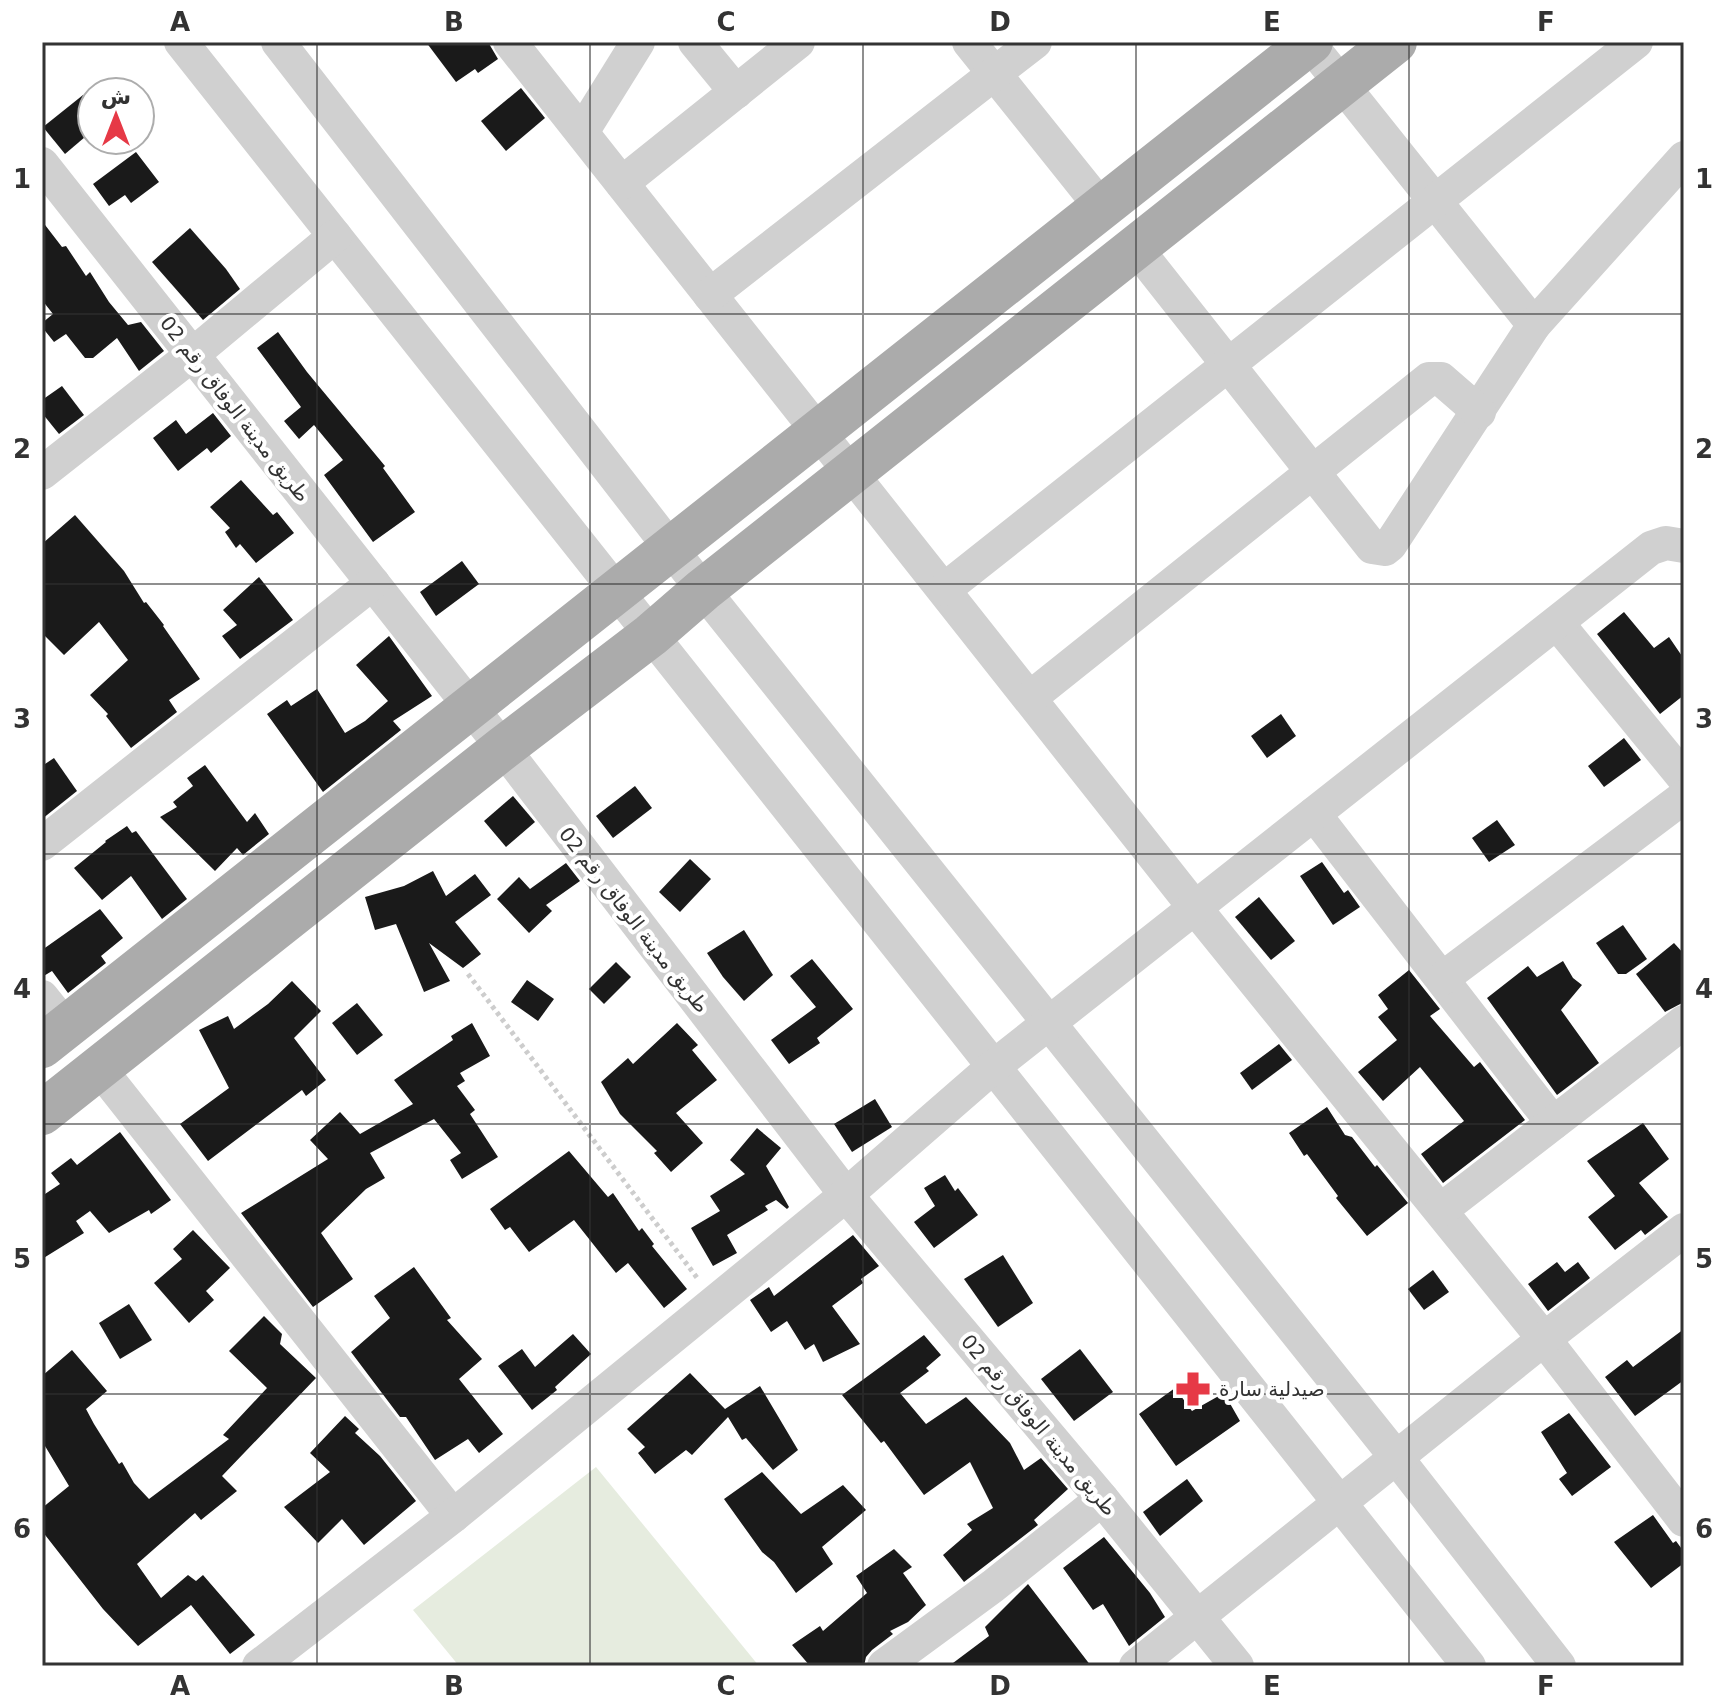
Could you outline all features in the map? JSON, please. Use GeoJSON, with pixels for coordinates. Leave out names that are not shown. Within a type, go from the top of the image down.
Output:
{"type":"FeatureCollection","features":[{"type":"Feature","properties":{"kind":"main road"},"geometry":{"type":"LineString","coordinates":[[42,1113],[503,748],[651,635],[703,590],[1395,42]]}},
{"type":"Feature","properties":{"kind":"main road"},"geometry":{"type":"LineString","coordinates":[[50,1023],[470,707],[1309,43]]}},
{"type":"Feature","properties":{"kind":"street"},"geometry":{"type":"LineString","coordinates":[[181,42],[1469,1666]]}},
{"type":"Feature","properties":{"kind":"street"},"geometry":{"type":"LineString","coordinates":[[278,42],[670,549],[1396,1457],[1559,1666]]}},
{"type":"Feature","properties":{"kind":"street"},"geometry":{"type":"LineString","coordinates":[[510,42],[1195,908],[1544,1339],[1684,1520]]}},
{"type":"Feature","properties":{"kind":"street"},"geometry":{"type":"LineString","coordinates":[[582,132],[638,42]]}},
{"type":"Feature","properties":{"kind":"street"},"geometry":{"type":"LineString","coordinates":[[695,42],[736,92]]}},
{"type":"Feature","properties":{"kind":"street"},"geometry":{"type":"LineString","coordinates":[[622,183],[798,42]]}},
{"type":"Feature","properties":{"kind":"street"},"geometry":{"type":"LineString","coordinates":[[969,42],[1102,208]]}},
{"type":"Feature","properties":{"kind":"street"},"geometry":{"type":"LineString","coordinates":[[710,295],[1035,42]]}},
{"type":"Feature","properties":{"kind":"street"},"geometry":{"type":"LineString","coordinates":[[945,589],[1636,42]]}},
{"type":"Feature","properties":{"kind":"street"},"geometry":{"type":"LineString","coordinates":[[1309,43],[1534,325]]}},
{"type":"Feature","properties":{"kind":"street"},"geometry":{"type":"LineString","coordinates":[[1136,248],[1372,547],[1385,549],[1534,325],[1684,158]]}},
{"type":"Feature","properties":{"kind":"street","name":"طريق مدينة الوفاق رقم 02"},"geometry":{"type":"LineString","coordinates":[[42,164],[503,748],[846,1195],[1102,1499],[1237,1666]]}},
{"type":"Feature","properties":{"kind":"street"},"geometry":{"type":"LineString","coordinates":[[42,473],[192,355],[335,236]]}},
{"type":"Feature","properties":{"kind":"street"},"geometry":{"type":"LineString","coordinates":[[1031,697],[1429,379],[1441,379],[1479,412]]}},
{"type":"Feature","properties":{"kind":"street"},"geometry":{"type":"LineString","coordinates":[[259,1666],[453,1516],[716,1302],[846,1195],[993,1067],[1651,548],[1666,543],[1684,546]]}},
{"type":"Feature","properties":{"kind":"street"},"geometry":{"type":"LineString","coordinates":[[42,844],[373,583]]}},
{"type":"Feature","properties":{"kind":"street"},"geometry":{"type":"LineString","coordinates":[[1557,623],[1684,778]]}},
{"type":"Feature","properties":{"kind":"street"},"geometry":{"type":"LineString","coordinates":[[1443,978],[1684,797]]}},
{"type":"Feature","properties":{"kind":"street"},"geometry":{"type":"LineString","coordinates":[[1314,814],[1553,1123]]}},
{"type":"Feature","properties":{"kind":"street"},"geometry":{"type":"LineString","coordinates":[[1441,1210],[1684,1022]]}},
{"type":"Feature","properties":{"kind":"street"},"geometry":{"type":"LineString","coordinates":[[99,1068],[453,1516]]}},
{"type":"Feature","properties":{"kind":"street"},"geometry":{"type":"LineString","coordinates":[[1136,1666],[1684,1230]]}},
{"type":"Feature","properties":{"kind":"street"},"geometry":{"type":"LineString","coordinates":[[884,1666],[993,1586],[1102,1499]]}},
{"type":"Feature","properties":{"kind":"path"},"geometry":{"type":"LineString","coordinates":[[468,974],[716,1302]]}},
{"type":"Feature","properties":{"kind":"shaded area"},"geometry":{"type":"Polygon","coordinates":[[[596,1467],[759,1666],[459,1666],[413,1610],[596,1467]]]}},
{"type":"Feature","properties":{"kind":"building"},"geometry":{"type":"Polygon","coordinates":[[[426,42],[488,42],[498,59],[478,73],[475,69],[456,82],[426,42]]]}},
{"type":"Feature","properties":{"kind":"building"},"geometry":{"type":"Polygon","coordinates":[[[521,88],[545,118],[506,151],[481,121],[521,88]]]}},
{"type":"Feature","properties":{"kind":"building"},"geometry":{"type":"Polygon","coordinates":[[[76,101],[76,145],[65,154],[43,127],[76,101]]]}},
{"type":"Feature","properties":{"kind":"building"},"geometry":{"type":"Polygon","coordinates":[[[131,156],[139,156],[159,182],[131,203],[125,195],[109,206],[93,184],[131,156]]]}},
{"type":"Feature","properties":{"kind":"building"},"geometry":{"type":"Polygon","coordinates":[[[42,221],[62,247],[66,246],[86,276],[90,272],[128,325],[141,322],[164,351],[139,371],[117,338],[93,358],[85,358],[66,334],[54,342],[42,327],[42,323],[53,314],[42,300],[42,221]]]}},
{"type":"Feature","properties":{"kind":"building"},"geometry":{"type":"Polygon","coordinates":[[[190,228],[240,289],[203,320],[152,262],[190,228]]]}},
{"type":"Feature","properties":{"kind":"building"},"geometry":{"type":"Polygon","coordinates":[[[278,332],[385,466],[383,468],[415,512],[373,542],[324,475],[343,460],[314,425],[299,439],[284,421],[301,407],[257,348],[278,332]]]}},
{"type":"Feature","properties":{"kind":"building"},"geometry":{"type":"Polygon","coordinates":[[[62,386],[84,415],[59,434],[42,413],[42,400],[62,386]]]}},
{"type":"Feature","properties":{"kind":"building"},"geometry":{"type":"Polygon","coordinates":[[[213,413],[231,436],[211,453],[207,448],[178,471],[153,438],[176,420],[186,434],[213,413]]]}},
{"type":"Feature","properties":{"kind":"building"},"geometry":{"type":"Polygon","coordinates":[[[241,480],[273,515],[277,512],[294,533],[256,563],[240,544],[236,548],[225,532],[230,528],[210,507],[241,480]]]}},
{"type":"Feature","properties":{"kind":"building"},"geometry":{"type":"Polygon","coordinates":[[[75,515],[124,571],[200,679],[169,700],[177,712],[131,748],[106,716],[108,714],[90,695],[128,660],[99,622],[64,655],[42,633],[42,544],[75,515]]]}},
{"type":"Feature","properties":{"kind":"building"},"geometry":{"type":"Polygon","coordinates":[[[462,561],[479,584],[436,616],[420,592],[462,561]]]}},
{"type":"Feature","properties":{"kind":"building"},"geometry":{"type":"Polygon","coordinates":[[[259,577],[293,620],[240,659],[222,636],[237,625],[223,610],[259,577]]]}},
{"type":"Feature","properties":{"kind":"building"},"geometry":{"type":"Polygon","coordinates":[[[1624,612],[1654,648],[1669,637],[1684,659],[1684,695],[1660,714],[1597,634],[1624,612]]]}},
{"type":"Feature","properties":{"kind":"building"},"geometry":{"type":"Polygon","coordinates":[[[389,636],[432,696],[393,721],[401,730],[323,792],[267,714],[287,700],[291,706],[317,689],[345,733],[365,721],[388,701],[356,665],[389,636]]]}},
{"type":"Feature","properties":{"kind":"building"},"geometry":{"type":"Polygon","coordinates":[[[1281,714],[1296,736],[1267,758],[1251,736],[1281,714]]]}},
{"type":"Feature","properties":{"kind":"building"},"geometry":{"type":"Polygon","coordinates":[[[1624,738],[1641,760],[1604,787],[1588,766],[1624,738]]]}},
{"type":"Feature","properties":{"kind":"building"},"geometry":{"type":"Polygon","coordinates":[[[54,758],[77,791],[42,819],[42,766],[54,758]]]}},
{"type":"Feature","properties":{"kind":"building"},"geometry":{"type":"Polygon","coordinates":[[[205,765],[247,822],[255,813],[269,834],[243,855],[237,848],[215,871],[160,817],[177,807],[173,802],[193,786],[187,778],[205,765]]]}},
{"type":"Feature","properties":{"kind":"building"},"geometry":{"type":"Polygon","coordinates":[[[635,786],[652,808],[613,838],[596,816],[635,786]]]}},
{"type":"Feature","properties":{"kind":"building"},"geometry":{"type":"Polygon","coordinates":[[[513,796],[535,822],[506,847],[484,821],[513,796]]]}},
{"type":"Feature","properties":{"kind":"building"},"geometry":{"type":"Polygon","coordinates":[[[1497,820],[1515,845],[1489,862],[1472,838],[1497,820]]]}},
{"type":"Feature","properties":{"kind":"building"},"geometry":{"type":"Polygon","coordinates":[[[127,826],[132,833],[136,831],[187,899],[162,919],[131,876],[102,900],[74,868],[127,826]]]}},
{"type":"Feature","properties":{"kind":"building"},"geometry":{"type":"Polygon","coordinates":[[[690,859],[711,879],[680,912],[659,892],[690,859]]]}},
{"type":"Feature","properties":{"kind":"building"},"geometry":{"type":"Polygon","coordinates":[[[1322,862],[1344,893],[1348,890],[1360,907],[1333,925],[1300,876],[1322,862]]]}},
{"type":"Feature","properties":{"kind":"building"},"geometry":{"type":"Polygon","coordinates":[[[566,863],[580,881],[546,905],[552,911],[529,933],[497,899],[519,877],[530,889],[566,863]]]}},
{"type":"Feature","properties":{"kind":"building"},"geometry":{"type":"Polygon","coordinates":[[[433,871],[446,896],[475,874],[491,895],[455,922],[481,954],[463,968],[429,943],[450,981],[424,992],[396,924],[375,930],[365,897],[404,886],[433,871]]]}},
{"type":"Feature","properties":{"kind":"building"},"geometry":{"type":"Polygon","coordinates":[[[1259,897],[1295,941],[1271,960],[1235,917],[1259,897]]]}},
{"type":"Feature","properties":{"kind":"building"},"geometry":{"type":"Polygon","coordinates":[[[100,909],[123,938],[101,956],[106,963],[68,993],[52,971],[42,977],[42,950],[100,909]]]}},
{"type":"Feature","properties":{"kind":"building"},"geometry":{"type":"Polygon","coordinates":[[[1623,925],[1647,959],[1626,974],[1618,974],[1596,943],[1623,925]]]}},
{"type":"Feature","properties":{"kind":"building"},"geometry":{"type":"Polygon","coordinates":[[[744,930],[773,975],[744,1001],[707,953],[744,930]]]}},
{"type":"Feature","properties":{"kind":"building"},"geometry":{"type":"Polygon","coordinates":[[[1674,943],[1684,954],[1684,1002],[1665,1012],[1636,974],[1674,943]]]}},
{"type":"Feature","properties":{"kind":"building"},"geometry":{"type":"Polygon","coordinates":[[[812,959],[853,1009],[817,1038],[820,1043],[789,1064],[771,1040],[816,1007],[790,976],[812,959]]]}},
{"type":"Feature","properties":{"kind":"building"},"geometry":{"type":"Polygon","coordinates":[[[1563,961],[1573,978],[1582,985],[1561,1010],[1599,1063],[1557,1095],[1487,998],[1528,966],[1537,977],[1563,961]]]}},
{"type":"Feature","properties":{"kind":"building"},"geometry":{"type":"Polygon","coordinates":[[[616,962],[631,977],[604,1004],[589,989],[616,962]]]}},
{"type":"Feature","properties":{"kind":"building"},"geometry":{"type":"Polygon","coordinates":[[[1409,970],[1440,1009],[1430,1016],[1474,1067],[1480,1062],[1525,1120],[1443,1183],[1421,1154],[1464,1121],[1420,1067],[1383,1101],[1358,1072],[1397,1040],[1378,1017],[1388,1009],[1378,995],[1409,970]]]}},
{"type":"Feature","properties":{"kind":"building"},"geometry":{"type":"Polygon","coordinates":[[[527,980],[554,999],[538,1021],[511,1002],[527,980]]]}},
{"type":"Feature","properties":{"kind":"building"},"geometry":{"type":"Polygon","coordinates":[[[292,981],[321,1011],[294,1038],[326,1080],[306,1096],[302,1090],[208,1161],[180,1124],[229,1088],[199,1030],[228,1016],[234,1029],[268,1004],[292,981]]]}},
{"type":"Feature","properties":{"kind":"building"},"geometry":{"type":"Polygon","coordinates":[[[357,1003],[383,1035],[357,1055],[332,1023],[357,1003]]]}},
{"type":"Feature","properties":{"kind":"building"},"geometry":{"type":"Polygon","coordinates":[[[472,1023],[490,1056],[460,1073],[465,1081],[457,1086],[475,1110],[470,1114],[498,1157],[462,1179],[450,1160],[461,1153],[434,1119],[370,1153],[385,1178],[366,1189],[321,1233],[353,1279],[313,1307],[241,1213],[328,1159],[310,1140],[340,1112],[360,1134],[413,1104],[394,1080],[453,1040],[451,1036],[472,1023]]]}},
{"type":"Feature","properties":{"kind":"building"},"geometry":{"type":"Polygon","coordinates":[[[677,1023],[698,1045],[692,1050],[717,1080],[676,1113],[703,1143],[671,1172],[654,1153],[657,1151],[620,1114],[601,1082],[628,1058],[633,1064],[677,1023]]]}},
{"type":"Feature","properties":{"kind":"building"},"geometry":{"type":"Polygon","coordinates":[[[1279,1044],[1292,1060],[1252,1090],[1240,1073],[1279,1044]]]}},
{"type":"Feature","properties":{"kind":"building"},"geometry":{"type":"Polygon","coordinates":[[[875,1099],[892,1127],[852,1152],[834,1124],[875,1099]]]}},
{"type":"Feature","properties":{"kind":"building"},"geometry":{"type":"Polygon","coordinates":[[[1327,1107],[1345,1135],[1352,1137],[1408,1203],[1367,1236],[1289,1133],[1327,1107]]]}},
{"type":"Feature","properties":{"kind":"building"},"geometry":{"type":"Polygon","coordinates":[[[1643,1123],[1669,1159],[1639,1183],[1668,1217],[1645,1235],[1641,1230],[1615,1250],[1588,1217],[1615,1196],[1587,1161],[1643,1123]]]}},
{"type":"Feature","properties":{"kind":"building"},"geometry":{"type":"Polygon","coordinates":[[[757,1128],[781,1148],[766,1166],[789,1207],[787,1209],[776,1200],[765,1206],[768,1210],[727,1235],[737,1253],[713,1266],[691,1228],[720,1211],[710,1196],[745,1174],[730,1160],[757,1128]]]}},
{"type":"Feature","properties":{"kind":"building"},"geometry":{"type":"Polygon","coordinates":[[[120,1132],[171,1200],[151,1214],[149,1210],[109,1233],[90,1211],[76,1221],[84,1233],[42,1259],[42,1196],[60,1184],[51,1173],[71,1158],[77,1165],[120,1132]]]}},
{"type":"Feature","properties":{"kind":"building"},"geometry":{"type":"Polygon","coordinates":[[[569,1151],[608,1197],[613,1193],[639,1231],[642,1228],[654,1244],[652,1246],[687,1289],[664,1308],[628,1263],[616,1273],[574,1220],[529,1252],[510,1227],[505,1230],[490,1209],[569,1151]]]}},
{"type":"Feature","properties":{"kind":"building"},"geometry":{"type":"Polygon","coordinates":[[[945,1175],[955,1191],[958,1188],[978,1215],[934,1248],[914,1222],[935,1206],[924,1188],[945,1175]]]}},
{"type":"Feature","properties":{"kind":"building"},"geometry":{"type":"Polygon","coordinates":[[[193,1230],[230,1268],[206,1291],[214,1300],[189,1323],[154,1283],[182,1259],[173,1249],[193,1230]]]}},
{"type":"Feature","properties":{"kind":"building"},"geometry":{"type":"Polygon","coordinates":[[[853,1235],[879,1266],[861,1279],[863,1283],[832,1306],[860,1344],[823,1362],[814,1344],[805,1350],[787,1321],[771,1332],[750,1300],[769,1287],[774,1296],[853,1235]]]}},
{"type":"Feature","properties":{"kind":"building"},"geometry":{"type":"Polygon","coordinates":[[[1003,1255],[1033,1303],[998,1327],[964,1279],[1003,1255]]]}},
{"type":"Feature","properties":{"kind":"building"},"geometry":{"type":"Polygon","coordinates":[[[1557,1262],[1565,1272],[1578,1262],[1590,1278],[1548,1311],[1528,1284],[1557,1262]]]}},
{"type":"Feature","properties":{"kind":"building"},"geometry":{"type":"Polygon","coordinates":[[[414,1267],[451,1318],[447,1320],[482,1359],[459,1379],[503,1434],[479,1453],[468,1439],[435,1460],[406,1417],[400,1417],[351,1352],[390,1318],[374,1296],[414,1267]]]}},
{"type":"Feature","properties":{"kind":"building"},"geometry":{"type":"Polygon","coordinates":[[[1433,1270],[1449,1292],[1424,1310],[1408,1289],[1433,1270]]]}},
{"type":"Feature","properties":{"kind":"building"},"geometry":{"type":"Polygon","coordinates":[[[129,1304],[152,1340],[120,1359],[99,1323],[129,1304]]]}},
{"type":"Feature","properties":{"kind":"building"},"geometry":{"type":"Polygon","coordinates":[[[264,1316],[282,1334],[280,1344],[316,1378],[222,1476],[237,1491],[201,1520],[195,1513],[137,1564],[161,1598],[188,1575],[196,1581],[203,1575],[255,1635],[230,1654],[191,1605],[138,1646],[103,1609],[42,1531],[42,1508],[69,1486],[42,1441],[42,1376],[72,1350],[107,1391],[86,1409],[119,1464],[122,1462],[134,1483],[149,1499],[229,1439],[223,1435],[267,1388],[229,1351],[264,1316]]]}},
{"type":"Feature","properties":{"kind":"building"},"geometry":{"type":"Polygon","coordinates":[[[1684,1329],[1684,1380],[1635,1416],[1605,1377],[1627,1360],[1633,1367],[1684,1329]]]}},
{"type":"Feature","properties":{"kind":"building"},"geometry":{"type":"Polygon","coordinates":[[[573,1334],[591,1354],[555,1387],[557,1390],[532,1410],[498,1366],[522,1349],[535,1367],[573,1334]]]}},
{"type":"Feature","properties":{"kind":"building"},"geometry":{"type":"Polygon","coordinates":[[[924,1335],[941,1355],[926,1368],[929,1371],[900,1393],[926,1424],[966,1397],[1010,1443],[1024,1470],[1041,1458],[1068,1489],[1034,1520],[1038,1525],[964,1582],[943,1555],[972,1530],[967,1524],[993,1508],[970,1462],[924,1495],[884,1441],[881,1443],[842,1395],[924,1335]]]}},
{"type":"Feature","properties":{"kind":"building"},"geometry":{"type":"Polygon","coordinates":[[[1080,1349],[1113,1392],[1074,1421],[1041,1379],[1080,1349]]]}},
{"type":"Feature","properties":{"kind":"building"},"geometry":{"type":"Polygon","coordinates":[[[690,1373],[725,1409],[760,1386],[798,1450],[773,1470],[746,1438],[742,1440],[728,1417],[692,1455],[686,1450],[655,1474],[638,1453],[645,1447],[627,1429],[690,1373]]]}},
{"type":"Feature","properties":{"kind":"building"},"geometry":{"type":"Polygon","coordinates":[[[1175,1388],[1192,1411],[1224,1393],[1240,1421],[1176,1466],[1139,1414],[1175,1388]]]}},
{"type":"Feature","properties":{"kind":"building"},"geometry":{"type":"Polygon","coordinates":[[[1569,1413],[1611,1467],[1572,1496],[1559,1479],[1567,1473],[1541,1432],[1569,1413]]]}},
{"type":"Feature","properties":{"kind":"building"},"geometry":{"type":"Polygon","coordinates":[[[345,1416],[359,1429],[355,1433],[380,1456],[416,1501],[364,1545],[342,1519],[318,1543],[284,1507],[330,1472],[310,1453],[345,1416]]]}},
{"type":"Feature","properties":{"kind":"building"},"geometry":{"type":"Polygon","coordinates":[[[762,1472],[801,1514],[843,1485],[866,1510],[822,1547],[833,1564],[796,1593],[724,1499],[762,1472]]]}},
{"type":"Feature","properties":{"kind":"building"},"geometry":{"type":"Polygon","coordinates":[[[1187,1479],[1203,1501],[1160,1536],[1143,1512],[1187,1479]]]}},
{"type":"Feature","properties":{"kind":"building"},"geometry":{"type":"Polygon","coordinates":[[[1653,1515],[1673,1543],[1676,1541],[1684,1552],[1684,1563],[1651,1588],[1614,1542],[1653,1515]]]}},
{"type":"Feature","properties":{"kind":"building"},"geometry":{"type":"Polygon","coordinates":[[[1104,1537],[1150,1593],[1165,1617],[1129,1646],[1103,1604],[1093,1610],[1063,1568],[1104,1537]]]}},
{"type":"Feature","properties":{"kind":"building"},"geometry":{"type":"Polygon","coordinates":[[[894,1549],[912,1567],[903,1573],[926,1605],[908,1622],[890,1631],[893,1634],[872,1650],[864,1666],[810,1666],[792,1645],[820,1626],[823,1631],[867,1593],[856,1576],[894,1549]]]}},
{"type":"Feature","properties":{"kind":"building"},"geometry":{"type":"Polygon","coordinates":[[[1028,1584],[1091,1666],[949,1666],[989,1636],[985,1627],[1028,1584]]]}},
{"type":"Feature","properties":{"kind":"place","name":"صيدلية سارة"},"geometry":{"type":"Point","coordinates":[1193,1389]}}]}
